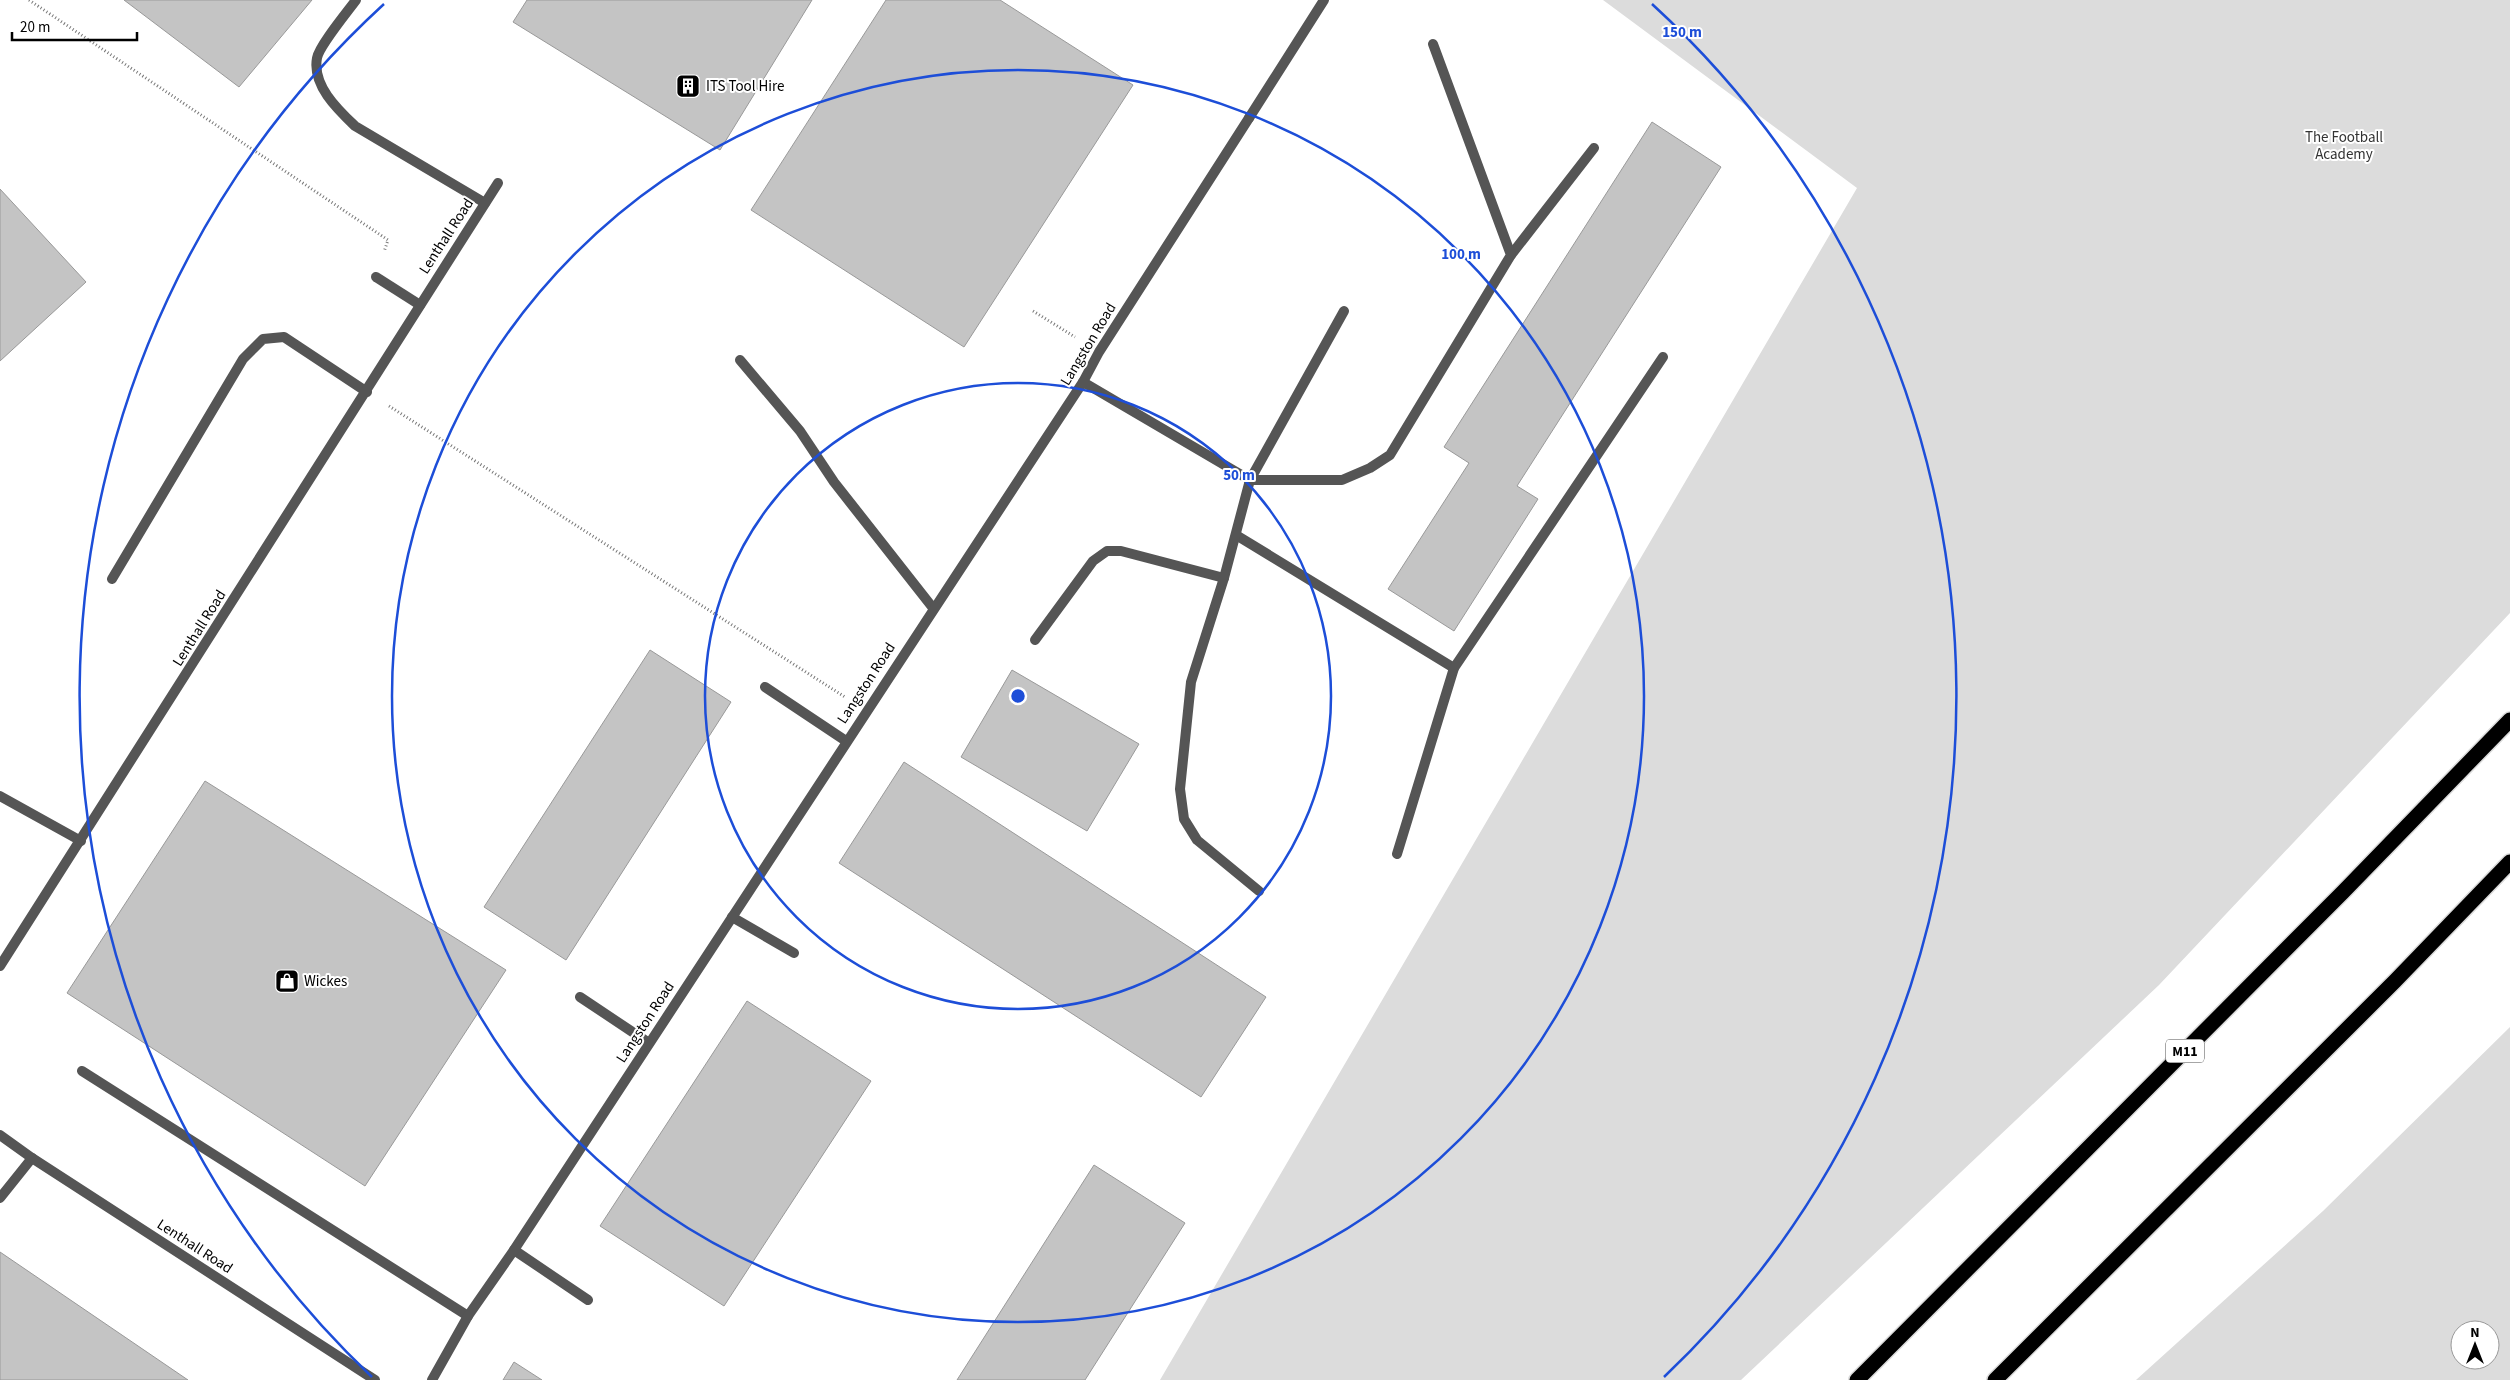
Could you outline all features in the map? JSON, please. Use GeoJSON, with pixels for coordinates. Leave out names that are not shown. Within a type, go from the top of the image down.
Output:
{"type":"FeatureCollection","features":[{"type":"Feature","properties":{"kind":"highway","name":"M11"},"geometry":{"type":"LineString","coordinates":[[1857,1380],[2344,892],[2510,720]]}},
{"type":"Feature","properties":{"kind":"highway"},"geometry":{"type":"LineString","coordinates":[[1995,1380],[2396,981],[2510,862]]}},
{"type":"Feature","properties":{"kind":"street"},"geometry":{"type":"LineString","coordinates":[[356,0],[317,57],[318,81],[338,110],[355,126],[485,203]]}},
{"type":"Feature","properties":{"kind":"street","name":"Langston Road"},"geometry":{"type":"LineString","coordinates":[[432,1380],[468,1316],[514,1250],[866,710],[1083,382],[1099,352],[1324,0]]}},
{"type":"Feature","properties":{"kind":"street"},"geometry":{"type":"LineString","coordinates":[[1433,44],[1511,255]]}},
{"type":"Feature","properties":{"kind":"street"},"geometry":{"type":"LineString","coordinates":[[1083,382],[1250,480],[1342,480],[1370,468],[1390,455],[1511,255],[1594,148]]}},
{"type":"Feature","properties":{"kind":"street","name":"Lenthall Road"},"geometry":{"type":"LineString","coordinates":[[0,966],[367,392],[498,183]]}},
{"type":"Feature","properties":{"kind":"street"},"geometry":{"type":"LineString","coordinates":[[376,277],[420,305]]}},
{"type":"Feature","properties":{"kind":"street"},"geometry":{"type":"LineString","coordinates":[[1259,891],[1198,840],[1184,819],[1180,789],[1191,682],[1224,578],[1250,480],[1344,311]]}},
{"type":"Feature","properties":{"kind":"street"},"geometry":{"type":"LineString","coordinates":[[112,579],[243,359],[263,339],[284,337],[367,392]]}},
{"type":"Feature","properties":{"kind":"street"},"geometry":{"type":"LineString","coordinates":[[1397,854],[1454,668],[1663,357]]}},
{"type":"Feature","properties":{"kind":"street"},"geometry":{"type":"LineString","coordinates":[[740,360],[800,431],[834,482],[933,608]]}},
{"type":"Feature","properties":{"kind":"street"},"geometry":{"type":"LineString","coordinates":[[1236,534],[1454,668]]}},
{"type":"Feature","properties":{"kind":"street"},"geometry":{"type":"LineString","coordinates":[[1035,640],[1094,561],[1107,551],[1121,551],[1224,578]]}},
{"type":"Feature","properties":{"kind":"street"},"geometry":{"type":"LineString","coordinates":[[765,687],[846,742]]}},
{"type":"Feature","properties":{"kind":"street"},"geometry":{"type":"LineString","coordinates":[[0,796],[81,841]]}},
{"type":"Feature","properties":{"kind":"street"},"geometry":{"type":"LineString","coordinates":[[732,917],[794,953]]}},
{"type":"Feature","properties":{"kind":"street"},"geometry":{"type":"LineString","coordinates":[[580,997],[649,1043]]}},
{"type":"Feature","properties":{"kind":"street"},"geometry":{"type":"LineString","coordinates":[[82,1071],[468,1316]]}},
{"type":"Feature","properties":{"kind":"street","name":"Lenthall Road"},"geometry":{"type":"LineString","coordinates":[[0,1135],[32,1158],[375,1380]]}},
{"type":"Feature","properties":{"kind":"street"},"geometry":{"type":"LineString","coordinates":[[0,1198],[32,1158]]}},
{"type":"Feature","properties":{"kind":"street"},"geometry":{"type":"LineString","coordinates":[[514,1250],[588,1300]]}},
{"type":"Feature","properties":{"kind":"path"},"geometry":{"type":"LineString","coordinates":[[29,0],[388,240],[376,277]]}},
{"type":"Feature","properties":{"kind":"path"},"geometry":{"type":"LineString","coordinates":[[1033,311],[1099,352]]}},
{"type":"Feature","properties":{"kind":"path"},"geometry":{"type":"LineString","coordinates":[[367,392],[866,710]]}},
{"type":"Feature","properties":{"kind":"green space","name":"The Football Academy"},"geometry":{"type":"Polygon","coordinates":[[[1603,0],[2510,0],[2510,613],[2159,985],[1741,1380],[1160,1380],[1857,188],[1603,0]]]}},
{"type":"Feature","properties":{"kind":"green space"},"geometry":{"type":"Polygon","coordinates":[[[2510,1027],[2510,1380],[2136,1380],[2323,1211],[2510,1027]]]}},
{"type":"Feature","properties":{"kind":"building"},"geometry":{"type":"Polygon","coordinates":[[[124,0],[312,0],[239,87],[124,0]]]}},
{"type":"Feature","properties":{"kind":"building","name":"ITS Tool Hire"},"geometry":{"type":"Polygon","coordinates":[[[527,0],[812,0],[720,150],[513,22],[527,0]]]}},
{"type":"Feature","properties":{"kind":"building"},"geometry":{"type":"Polygon","coordinates":[[[886,0],[1000,0],[1133,85],[964,347],[751,210],[886,0]]]}},
{"type":"Feature","properties":{"kind":"building"},"geometry":{"type":"Polygon","coordinates":[[[1652,122],[1721,167],[1517,486],[1538,499],[1454,631],[1388,589],[1469,463],[1444,447],[1652,122]]]}},
{"type":"Feature","properties":{"kind":"building"},"geometry":{"type":"Polygon","coordinates":[[[0,189],[86,282],[0,361],[0,189]]]}},
{"type":"Feature","properties":{"kind":"building"},"geometry":{"type":"Polygon","coordinates":[[[650,650],[731,702],[566,960],[484,907],[650,650]]]}},
{"type":"Feature","properties":{"kind":"building"},"geometry":{"type":"Polygon","coordinates":[[[1012,670],[1139,744],[1087,831],[961,757],[1012,670]]]}},
{"type":"Feature","properties":{"kind":"building"},"geometry":{"type":"Polygon","coordinates":[[[904,762],[1266,997],[1201,1097],[839,863],[904,762]]]}},
{"type":"Feature","properties":{"kind":"building","name":"Wickes"},"geometry":{"type":"Polygon","coordinates":[[[205,781],[506,970],[365,1186],[67,993],[205,781]]]}},
{"type":"Feature","properties":{"kind":"building"},"geometry":{"type":"Polygon","coordinates":[[[747,1001],[871,1081],[724,1306],[600,1226],[747,1001]]]}},
{"type":"Feature","properties":{"kind":"building"},"geometry":{"type":"Polygon","coordinates":[[[1094,1165],[1185,1223],[1085,1380],[957,1380],[1094,1165]]]}},
{"type":"Feature","properties":{"kind":"building"},"geometry":{"type":"Polygon","coordinates":[[[0,1252],[188,1380],[0,1380],[0,1252]]]}},
{"type":"Feature","properties":{"kind":"building"},"geometry":{"type":"Polygon","coordinates":[[[514,1362],[542,1380],[503,1380],[514,1362]]]}},
{"type":"Feature","properties":{"kind":"place","name":"ITS Tool Hire"},"geometry":{"type":"Point","coordinates":[688,86]}},
{"type":"Feature","properties":{"kind":"place","name":"Wickes"},"geometry":{"type":"Point","coordinates":[287,981]}}]}
